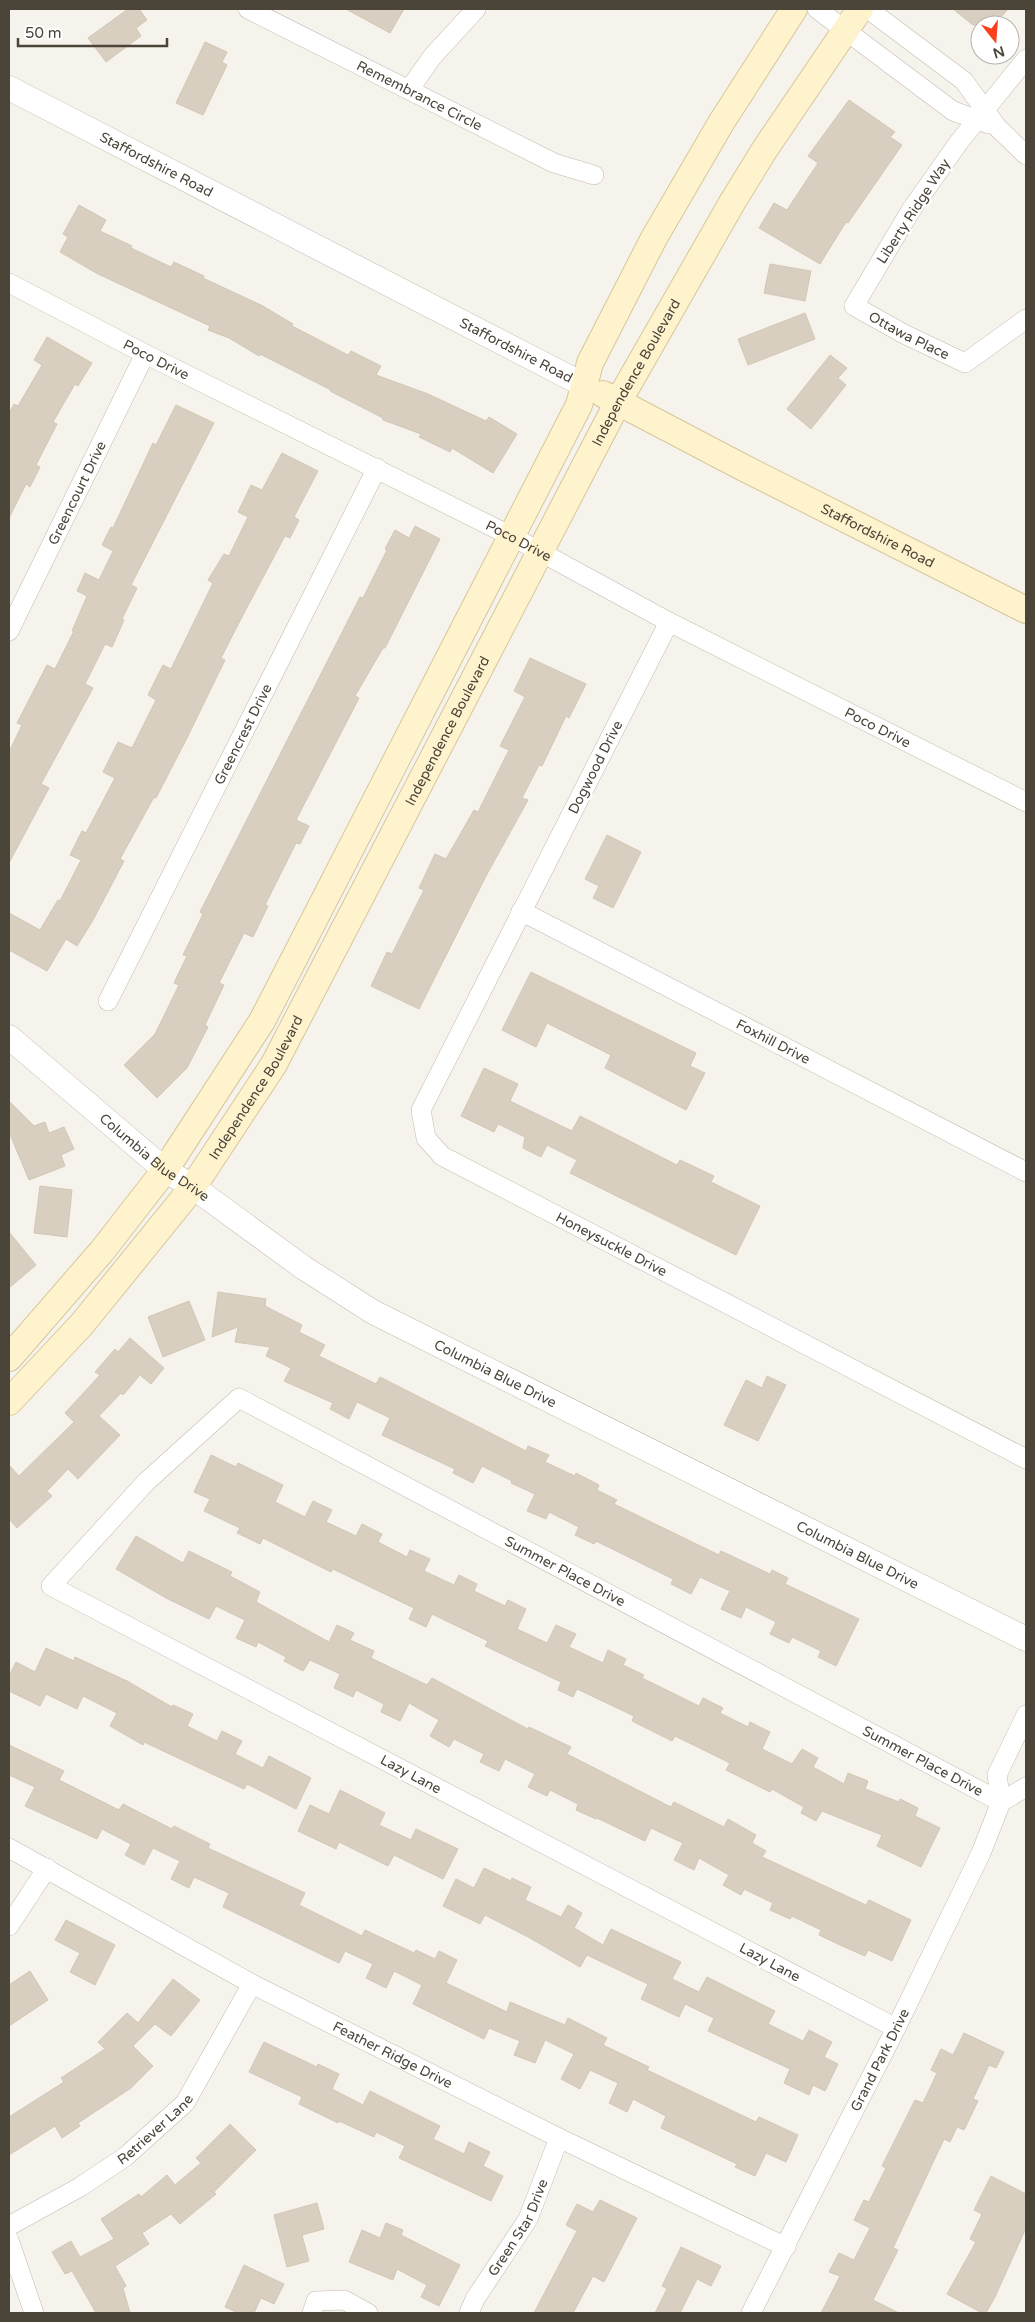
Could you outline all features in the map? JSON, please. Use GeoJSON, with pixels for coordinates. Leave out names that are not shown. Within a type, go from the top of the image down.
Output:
{"type":"FeatureCollection","features":[{"type":"Feature","properties":{"kind":"main road","name":"Independence Boulevard"},"geometry":{"type":"LineString","coordinates":[[9,1358],[90,1265],[165,1170],[262,1021],[513,537],[579,405],[594,356],[654,238],[721,123],[794,9]]}},
{"type":"Feature","properties":{"kind":"main road","name":"Independence Boulevard"},"geometry":{"type":"LineString","coordinates":[[9,1402],[89,1316],[193,1187],[274,1064],[618,402],[733,201],[844,30],[860,9]]}},
{"type":"Feature","properties":{"kind":"main road","name":"Staffordshire Road"},"geometry":{"type":"LineString","coordinates":[[584,385],[1026,610]]}},
{"type":"Feature","properties":{"kind":"main road"},"geometry":{"type":"LineString","coordinates":[[350,853],[377,868]]}},
{"type":"Feature","properties":{"kind":"street","name":"Remembrance Circle"},"geometry":{"type":"LineString","coordinates":[[248,9],[554,163],[594,176]]}},
{"type":"Feature","properties":{"kind":"street"},"geometry":{"type":"LineString","coordinates":[[409,90],[432,57],[476,9]]}},
{"type":"Feature","properties":{"kind":"street"},"geometry":{"type":"LineString","coordinates":[[817,9],[953,111],[982,115]]}},
{"type":"Feature","properties":{"kind":"street"},"geometry":{"type":"LineString","coordinates":[[868,9],[964,82],[982,115],[1026,155]]}},
{"type":"Feature","properties":{"kind":"street","name":"Liberty Ridge Way"},"geometry":{"type":"LineString","coordinates":[[854,306],[911,210],[1026,59]]}},
{"type":"Feature","properties":{"kind":"street","name":"Staffordshire Road"},"geometry":{"type":"LineString","coordinates":[[9,88],[584,385]]}},
{"type":"Feature","properties":{"kind":"street","name":"Poco Drive"},"geometry":{"type":"LineString","coordinates":[[9,283],[145,354],[513,537],[668,622],[1026,802]]}},
{"type":"Feature","properties":{"kind":"street","name":"Ottawa Place"},"geometry":{"type":"LineString","coordinates":[[854,306],[904,334],[965,363],[1026,319]]}},
{"type":"Feature","properties":{"kind":"street","name":"Greencourt Drive"},"geometry":{"type":"LineString","coordinates":[[9,631],[145,354]]}},
{"type":"Feature","properties":{"kind":"street","name":"Greencrest Drive"},"geometry":{"type":"LineString","coordinates":[[108,1001],[377,468]]}},
{"type":"Feature","properties":{"kind":"street","name":"Dogwood Drive"},"geometry":{"type":"LineString","coordinates":[[521,911],[668,622]]}},
{"type":"Feature","properties":{"kind":"street","name":"Foxhill Drive"},"geometry":{"type":"LineString","coordinates":[[521,911],[1026,1172]]}},
{"type":"Feature","properties":{"kind":"street","name":"Honeysuckle Drive"},"geometry":{"type":"LineString","coordinates":[[521,911],[420,1110],[426,1138],[442,1156],[1026,1459]]}},
{"type":"Feature","properties":{"kind":"street","name":"Columbia Blue Drive"},"geometry":{"type":"LineString","coordinates":[[9,1037],[165,1170],[193,1187],[304,1268],[373,1312],[1026,1638]]}},
{"type":"Feature","properties":{"kind":"street","name":"Summer Place Drive"},"geometry":{"type":"LineString","coordinates":[[146,1482],[239,1398],[1001,1802]]}},
{"type":"Feature","properties":{"kind":"street","name":"Lazy Lane"},"geometry":{"type":"LineString","coordinates":[[146,1482],[50,1586],[896,2028]]}},
{"type":"Feature","properties":{"kind":"street","name":"Grand Park Drive"},"geometry":{"type":"LineString","coordinates":[[750,2313],[786,2247],[896,2028],[981,1853],[1001,1802],[997,1775],[1026,1715]]}},
{"type":"Feature","properties":{"kind":"street"},"geometry":{"type":"LineString","coordinates":[[1001,1802],[1026,1788]]}},
{"type":"Feature","properties":{"kind":"street","name":"Feather Ridge Drive"},"geometry":{"type":"LineString","coordinates":[[9,1848],[252,1984],[559,2138],[786,2247]]}},
{"type":"Feature","properties":{"kind":"street"},"geometry":{"type":"LineString","coordinates":[[9,1926],[47,1868]]}},
{"type":"Feature","properties":{"kind":"street","name":"Retriever Lane"},"geometry":{"type":"LineString","coordinates":[[9,2226],[80,2187],[125,2157],[185,2103],[252,1984]]}},
{"type":"Feature","properties":{"kind":"street","name":"Green Star Drive"},"geometry":{"type":"LineString","coordinates":[[469,2313],[475,2299],[528,2219],[559,2138]]}},
{"type":"Feature","properties":{"kind":"street"},"geometry":{"type":"LineString","coordinates":[[9,2240],[34,2313]]}},
{"type":"Feature","properties":{"kind":"street"},"geometry":{"type":"LineString","coordinates":[[312,2313],[316,2301],[344,2300],[368,2313]]}},
{"type":"Feature","properties":{"kind":"building"},"geometry":{"type":"Polygon","coordinates":[[[128,9],[139,9],[147,20],[136,28],[141,36],[106,62],[88,38],[128,9]]]}},
{"type":"Feature","properties":{"kind":"building"},"geometry":{"type":"Polygon","coordinates":[[[346,9],[404,9],[390,33],[346,9]]]}},
{"type":"Feature","properties":{"kind":"building"},"geometry":{"type":"Polygon","coordinates":[[[953,9],[1008,9],[1003,15],[970,15],[970,23],[953,9]]]}},
{"type":"Feature","properties":{"kind":"building"},"geometry":{"type":"Polygon","coordinates":[[[205,42],[227,52],[222,62],[227,65],[203,115],[176,103],[205,42]]]}},
{"type":"Feature","properties":{"kind":"building"},"geometry":{"type":"Polygon","coordinates":[[[849,100],[895,132],[890,137],[902,145],[848,223],[846,222],[820,264],[759,228],[774,203],[787,210],[818,163],[808,156],[849,100]]]}},
{"type":"Feature","properties":{"kind":"building"},"geometry":{"type":"Polygon","coordinates":[[[79,205],[106,220],[100,231],[132,246],[131,248],[171,267],[174,262],[204,276],[203,278],[263,306],[293,324],[292,326],[348,355],[351,351],[381,366],[376,375],[428,394],[486,421],[489,417],[517,434],[493,473],[452,448],[450,452],[419,437],[421,434],[383,420],[383,418],[331,390],[260,354],[259,356],[229,338],[208,330],[210,326],[98,274],[60,252],[68,237],[63,234],[79,205]]]}},
{"type":"Feature","properties":{"kind":"building"},"geometry":{"type":"Polygon","coordinates":[[[770,264],[811,271],[805,301],[764,293],[770,264]]]}},
{"type":"Feature","properties":{"kind":"building"},"geometry":{"type":"Polygon","coordinates":[[[805,313],[815,339],[748,365],[738,339],[805,313]]]}},
{"type":"Feature","properties":{"kind":"building"},"geometry":{"type":"Polygon","coordinates":[[[47,337],[92,363],[78,386],[75,384],[53,422],[57,424],[36,465],[40,467],[30,487],[26,484],[9,518],[9,413],[14,404],[18,406],[42,365],[34,360],[47,337]]]}},
{"type":"Feature","properties":{"kind":"building"},"geometry":{"type":"Polygon","coordinates":[[[830,355],[847,368],[838,378],[846,385],[811,429],[787,409],[830,355]]]}},
{"type":"Feature","properties":{"kind":"building"},"geometry":{"type":"Polygon","coordinates":[[[176,405],[214,423],[131,585],[137,588],[122,619],[124,620],[112,647],[105,644],[85,684],[93,688],[41,784],[49,788],[9,863],[9,752],[22,725],[17,723],[47,665],[55,669],[74,631],[72,631],[87,596],[77,591],[85,573],[99,580],[113,551],[102,545],[111,527],[113,528],[153,443],[156,445],[176,405]]]}},
{"type":"Feature","properties":{"kind":"building"},"geometry":{"type":"Polygon","coordinates":[[[282,453],[318,471],[294,517],[299,520],[290,538],[285,536],[244,613],[221,658],[225,660],[186,740],[156,798],[154,797],[120,859],[124,861],[92,922],[77,946],[66,939],[47,971],[9,950],[9,913],[40,930],[58,900],[60,901],[81,860],[70,855],[82,831],[86,833],[115,778],[103,772],[118,742],[132,748],[156,700],[148,695],[163,665],[171,669],[213,583],[208,580],[224,554],[229,556],[248,517],[238,512],[251,485],[262,490],[282,453]]]}},
{"type":"Feature","properties":{"kind":"building"},"geometry":{"type":"Polygon","coordinates":[[[415,526],[440,539],[385,648],[383,648],[355,696],[359,698],[296,820],[309,826],[300,844],[296,843],[265,905],[268,906],[253,937],[244,933],[219,983],[224,985],[205,1025],[208,1027],[187,1068],[157,1098],[124,1065],[155,1034],[179,985],[174,983],[187,956],[183,955],[203,914],[200,912],[360,597],[363,598],[395,530],[409,538],[415,526]]]}},
{"type":"Feature","properties":{"kind":"building"},"geometry":{"type":"Polygon","coordinates":[[[530,658],[586,684],[569,718],[566,716],[542,766],[539,765],[522,798],[528,800],[486,876],[419,1009],[371,986],[387,952],[392,954],[424,890],[419,888],[435,854],[446,859],[474,810],[478,812],[509,750],[500,746],[525,697],[514,691],[530,658]]]}},
{"type":"Feature","properties":{"kind":"building"},"geometry":{"type":"Polygon","coordinates":[[[607,835],[641,852],[613,908],[593,898],[599,886],[585,879],[607,835]]]}},
{"type":"Feature","properties":{"kind":"building"},"geometry":{"type":"Polygon","coordinates":[[[531,972],[696,1053],[690,1066],[705,1073],[686,1110],[605,1068],[611,1055],[547,1023],[536,1047],[502,1030],[531,972]]]}},
{"type":"Feature","properties":{"kind":"building"},"geometry":{"type":"Polygon","coordinates":[[[484,1068],[518,1084],[510,1101],[572,1131],[580,1116],[677,1165],[680,1160],[714,1176],[711,1182],[760,1206],[736,1255],[570,1173],[577,1160],[547,1145],[541,1157],[523,1148],[525,1137],[498,1124],[494,1132],[461,1116],[484,1068]]]}},
{"type":"Feature","properties":{"kind":"building"},"geometry":{"type":"Polygon","coordinates":[[[9,1101],[34,1126],[45,1122],[49,1133],[64,1127],[74,1149],[61,1155],[65,1166],[29,1180],[9,1132],[9,1101]]]}},
{"type":"Feature","properties":{"kind":"building"},"geometry":{"type":"Polygon","coordinates":[[[40,1186],[72,1190],[67,1237],[34,1233],[40,1186]]]}},
{"type":"Feature","properties":{"kind":"building"},"geometry":{"type":"Polygon","coordinates":[[[9,1232],[36,1265],[9,1288],[9,1232]]]}},
{"type":"Feature","properties":{"kind":"building"},"geometry":{"type":"Polygon","coordinates":[[[218,1292],[266,1299],[265,1306],[302,1325],[299,1332],[325,1345],[319,1356],[376,1384],[380,1377],[526,1451],[528,1446],[549,1455],[545,1462],[575,1476],[576,1473],[599,1485],[597,1490],[617,1500],[614,1504],[719,1555],[721,1551],[770,1574],[772,1570],[788,1578],[785,1584],[859,1619],[836,1666],[818,1657],[821,1651],[792,1637],[789,1643],[770,1634],[776,1622],[746,1607],[741,1618],[721,1609],[730,1591],[700,1577],[691,1594],[671,1584],[673,1579],[596,1541],[594,1544],[575,1535],[579,1527],[549,1512],[546,1519],[527,1511],[535,1494],[511,1483],[512,1481],[482,1466],[473,1483],[453,1473],[455,1469],[382,1435],[390,1418],[357,1402],[349,1419],[330,1409],[333,1403],[284,1381],[291,1368],[266,1356],[270,1347],[235,1342],[238,1327],[212,1337],[218,1292]]]}},
{"type":"Feature","properties":{"kind":"building"},"geometry":{"type":"Polygon","coordinates":[[[189,1301],[205,1340],[163,1357],[148,1317],[189,1301]]]}},
{"type":"Feature","properties":{"kind":"building"},"geometry":{"type":"Polygon","coordinates":[[[130,1338],[164,1368],[151,1384],[140,1375],[123,1395],[121,1393],[99,1416],[120,1435],[78,1479],[68,1469],[47,1491],[52,1496],[17,1528],[9,1519],[9,1465],[19,1476],[74,1422],[65,1413],[100,1375],[95,1372],[115,1349],[118,1352],[130,1338]]]}},
{"type":"Feature","properties":{"kind":"building"},"geometry":{"type":"Polygon","coordinates":[[[767,1376],[786,1385],[758,1441],[724,1425],[746,1380],[762,1388],[767,1376]]]}},
{"type":"Feature","properties":{"kind":"building"},"geometry":{"type":"Polygon","coordinates":[[[211,1455],[236,1467],[238,1463],[283,1485],[275,1502],[305,1517],[313,1501],[332,1510],[326,1522],[356,1536],[362,1524],[382,1534],[378,1542],[407,1557],[410,1550],[430,1559],[424,1571],[454,1585],[459,1575],[477,1584],[474,1591],[505,1606],[508,1600],[526,1609],[517,1629],[547,1643],[556,1625],[576,1634],[569,1647],[603,1663],[608,1650],[626,1659],[623,1665],[644,1675],[642,1678],[699,1706],[703,1698],[723,1708],[720,1713],[748,1727],[750,1722],[770,1732],[762,1749],[792,1764],[802,1749],[818,1758],[813,1767],[844,1784],[848,1773],[868,1781],[865,1789],[899,1802],[900,1799],[918,1808],[915,1816],[940,1828],[921,1867],[877,1846],[882,1835],[822,1811],[816,1821],[801,1813],[804,1807],[772,1789],[770,1792],[726,1770],[730,1763],[675,1736],[672,1741],[632,1721],[634,1716],[577,1689],[573,1697],[558,1690],[561,1682],[485,1646],[488,1641],[432,1614],[426,1627],[409,1619],[414,1608],[333,1569],[331,1572],[263,1538],[260,1544],[237,1533],[240,1528],[204,1511],[210,1499],[194,1492],[211,1455]]]}},
{"type":"Feature","properties":{"kind":"building"},"geometry":{"type":"Polygon","coordinates":[[[136,1536],[183,1563],[189,1551],[232,1572],[230,1576],[260,1592],[256,1602],[329,1642],[337,1625],[354,1633],[350,1640],[374,1651],[371,1658],[427,1685],[432,1678],[528,1729],[529,1727],[571,1747],[567,1754],[671,1807],[674,1802],[724,1827],[728,1819],[756,1835],[752,1843],[766,1851],[762,1857],[866,1905],[869,1900],[911,1920],[892,1961],[868,1950],[865,1956],[819,1935],[821,1930],[792,1916],[790,1919],[770,1910],[773,1903],[744,1889],[741,1895],[723,1885],[729,1875],[699,1858],[694,1870],[674,1860],[683,1843],[651,1828],[645,1841],[576,1810],[578,1804],[550,1790],[547,1796],[528,1787],[535,1774],[505,1759],[499,1771],[480,1762],[484,1754],[454,1739],[449,1747],[430,1736],[439,1720],[409,1703],[400,1721],[381,1712],[384,1704],[356,1690],[353,1697],[334,1688],[340,1674],[310,1660],[303,1671],[284,1661],[286,1657],[258,1642],[256,1647],[236,1638],[245,1620],[216,1606],[209,1619],[166,1598],[116,1569],[136,1536]]]}},
{"type":"Feature","properties":{"kind":"building"},"geometry":{"type":"Polygon","coordinates":[[[46,1648],[74,1661],[75,1657],[127,1681],[172,1707],[173,1705],[193,1714],[187,1726],[217,1741],[222,1731],[242,1741],[235,1754],[263,1768],[269,1756],[311,1778],[296,1809],[247,1784],[244,1789],[144,1742],[143,1745],[110,1726],[117,1713],[83,1696],[77,1709],[46,1694],[40,1706],[9,1691],[9,1676],[16,1662],[35,1672],[46,1648]]]}},
{"type":"Feature","properties":{"kind":"building"},"geometry":{"type":"Polygon","coordinates":[[[9,1745],[64,1771],[59,1780],[119,1810],[123,1804],[172,1829],[174,1826],[210,1844],[208,1848],[305,1893],[299,1905],[362,1936],[365,1930],[414,1953],[416,1950],[435,1959],[439,1951],[457,1960],[446,1983],[507,2012],[510,2002],[565,2025],[568,2018],[607,2038],[603,2045],[649,2067],[647,2070],[756,2122],[759,2117],[798,2135],[786,2162],[766,2153],[755,2176],[735,2167],[737,2164],[661,2128],[666,2116],[633,2099],[627,2112],[609,2103],[618,2083],[590,2070],[580,2089],[561,2079],[574,2054],[545,2040],[535,2063],[514,2055],[520,2041],[489,2028],[484,2039],[413,2004],[422,1985],[394,1971],[386,1988],[366,1978],[373,1964],[345,1951],[339,1963],[223,1907],[229,1893],[194,1877],[189,1888],[171,1879],[180,1861],[153,1848],[144,1865],[125,1855],[131,1844],[102,1829],[97,1839],[25,1806],[35,1787],[9,1775],[9,1745]]]}},
{"type":"Feature","properties":{"kind":"building"},"geometry":{"type":"Polygon","coordinates":[[[340,1790],[385,1813],[379,1825],[411,1840],[416,1829],[458,1849],[443,1879],[394,1855],[388,1866],[339,1842],[336,1849],[298,1831],[310,1805],[329,1814],[340,1790]]]}},
{"type":"Feature","properties":{"kind":"building"},"geometry":{"type":"Polygon","coordinates":[[[484,1868],[511,1881],[512,1878],[531,1887],[525,1900],[561,1917],[568,1905],[582,1913],[574,1928],[603,1945],[611,1929],[681,1962],[672,1979],[699,1992],[707,1977],[775,2011],[768,2024],[803,2041],[809,2030],[832,2042],[824,2057],[838,2064],[825,2091],[813,2085],[809,2095],[784,2083],[790,2069],[708,2031],[714,2018],[685,2004],[679,2017],[641,1999],[648,1984],[587,1955],[580,1967],[485,1915],[480,1924],[443,1906],[456,1879],[474,1888],[484,1868]]]}},
{"type":"Feature","properties":{"kind":"building"},"geometry":{"type":"Polygon","coordinates":[[[66,1920],[115,1945],[95,1985],[70,1972],[80,1953],[55,1940],[66,1920]]]}},
{"type":"Feature","properties":{"kind":"building"},"geometry":{"type":"Polygon","coordinates":[[[30,1971],[48,2000],[9,2026],[9,1985],[30,1971]]]}},
{"type":"Feature","properties":{"kind":"building"},"geometry":{"type":"Polygon","coordinates":[[[173,1979],[200,2000],[171,2036],[155,2024],[133,2046],[153,2066],[131,2088],[78,2123],[80,2126],[62,2138],[55,2126],[9,2155],[9,2117],[64,2082],[61,2078],[105,2049],[98,2042],[127,2013],[138,2023],[173,1979]]]}},
{"type":"Feature","properties":{"kind":"building"},"geometry":{"type":"Polygon","coordinates":[[[964,2033],[1004,2052],[996,2068],[989,2065],[973,2099],[978,2101],[964,2130],[957,2127],[950,2142],[944,2139],[893,2248],[898,2250],[873,2300],[899,2313],[821,2313],[840,2276],[829,2272],[839,2253],[854,2260],[870,2228],[854,2220],[864,2200],[869,2202],[886,2168],[882,2166],[915,2100],[923,2103],[937,2073],[931,2070],[941,2049],[953,2055],[964,2033]]]}},
{"type":"Feature","properties":{"kind":"building"},"geometry":{"type":"Polygon","coordinates":[[[264,2042],[317,2067],[318,2064],[339,2074],[332,2089],[363,2105],[370,2091],[440,2126],[433,2139],[464,2154],[469,2142],[490,2152],[483,2166],[503,2176],[491,2201],[399,2158],[405,2146],[376,2132],[374,2137],[339,2121],[338,2123],[299,2104],[302,2097],[249,2072],[264,2042]]]}},
{"type":"Feature","properties":{"kind":"building"},"geometry":{"type":"Polygon","coordinates":[[[230,2124],[256,2150],[214,2192],[216,2194],[180,2224],[171,2214],[142,2233],[149,2244],[115,2266],[126,2286],[123,2288],[130,2313],[96,2313],[72,2271],[65,2274],[52,2252],[71,2241],[80,2257],[114,2239],[101,2219],[139,2194],[141,2197],[167,2175],[175,2185],[201,2163],[196,2158],[230,2124]]]}},
{"type":"Feature","properties":{"kind":"building"},"geometry":{"type":"Polygon","coordinates":[[[991,2176],[1026,2194],[1026,2228],[995,2297],[986,2313],[982,2313],[947,2294],[976,2242],[970,2239],[982,2214],[974,2210],[991,2176]]]}},
{"type":"Feature","properties":{"kind":"building"},"geometry":{"type":"Polygon","coordinates":[[[600,2200],[637,2218],[604,2282],[593,2276],[573,2313],[534,2313],[577,2231],[566,2225],[577,2204],[593,2212],[600,2200]]]}},
{"type":"Feature","properties":{"kind":"building"},"geometry":{"type":"Polygon","coordinates":[[[317,2203],[324,2229],[302,2235],[309,2261],[287,2267],[274,2215],[317,2203]]]}},
{"type":"Feature","properties":{"kind":"building"},"geometry":{"type":"Polygon","coordinates":[[[386,2223],[403,2230],[401,2235],[460,2265],[439,2306],[421,2297],[427,2285],[397,2269],[393,2280],[349,2262],[362,2230],[380,2238],[386,2223]]]}},
{"type":"Feature","properties":{"kind":"building"},"geometry":{"type":"Polygon","coordinates":[[[681,2247],[721,2266],[711,2286],[697,2279],[680,2313],[655,2313],[667,2289],[662,2286],[681,2247]]]}},
{"type":"Feature","properties":{"kind":"building"},"geometry":{"type":"Polygon","coordinates":[[[244,2265],[284,2284],[274,2304],[261,2298],[254,2313],[238,2313],[225,2307],[244,2265]]]}}]}
